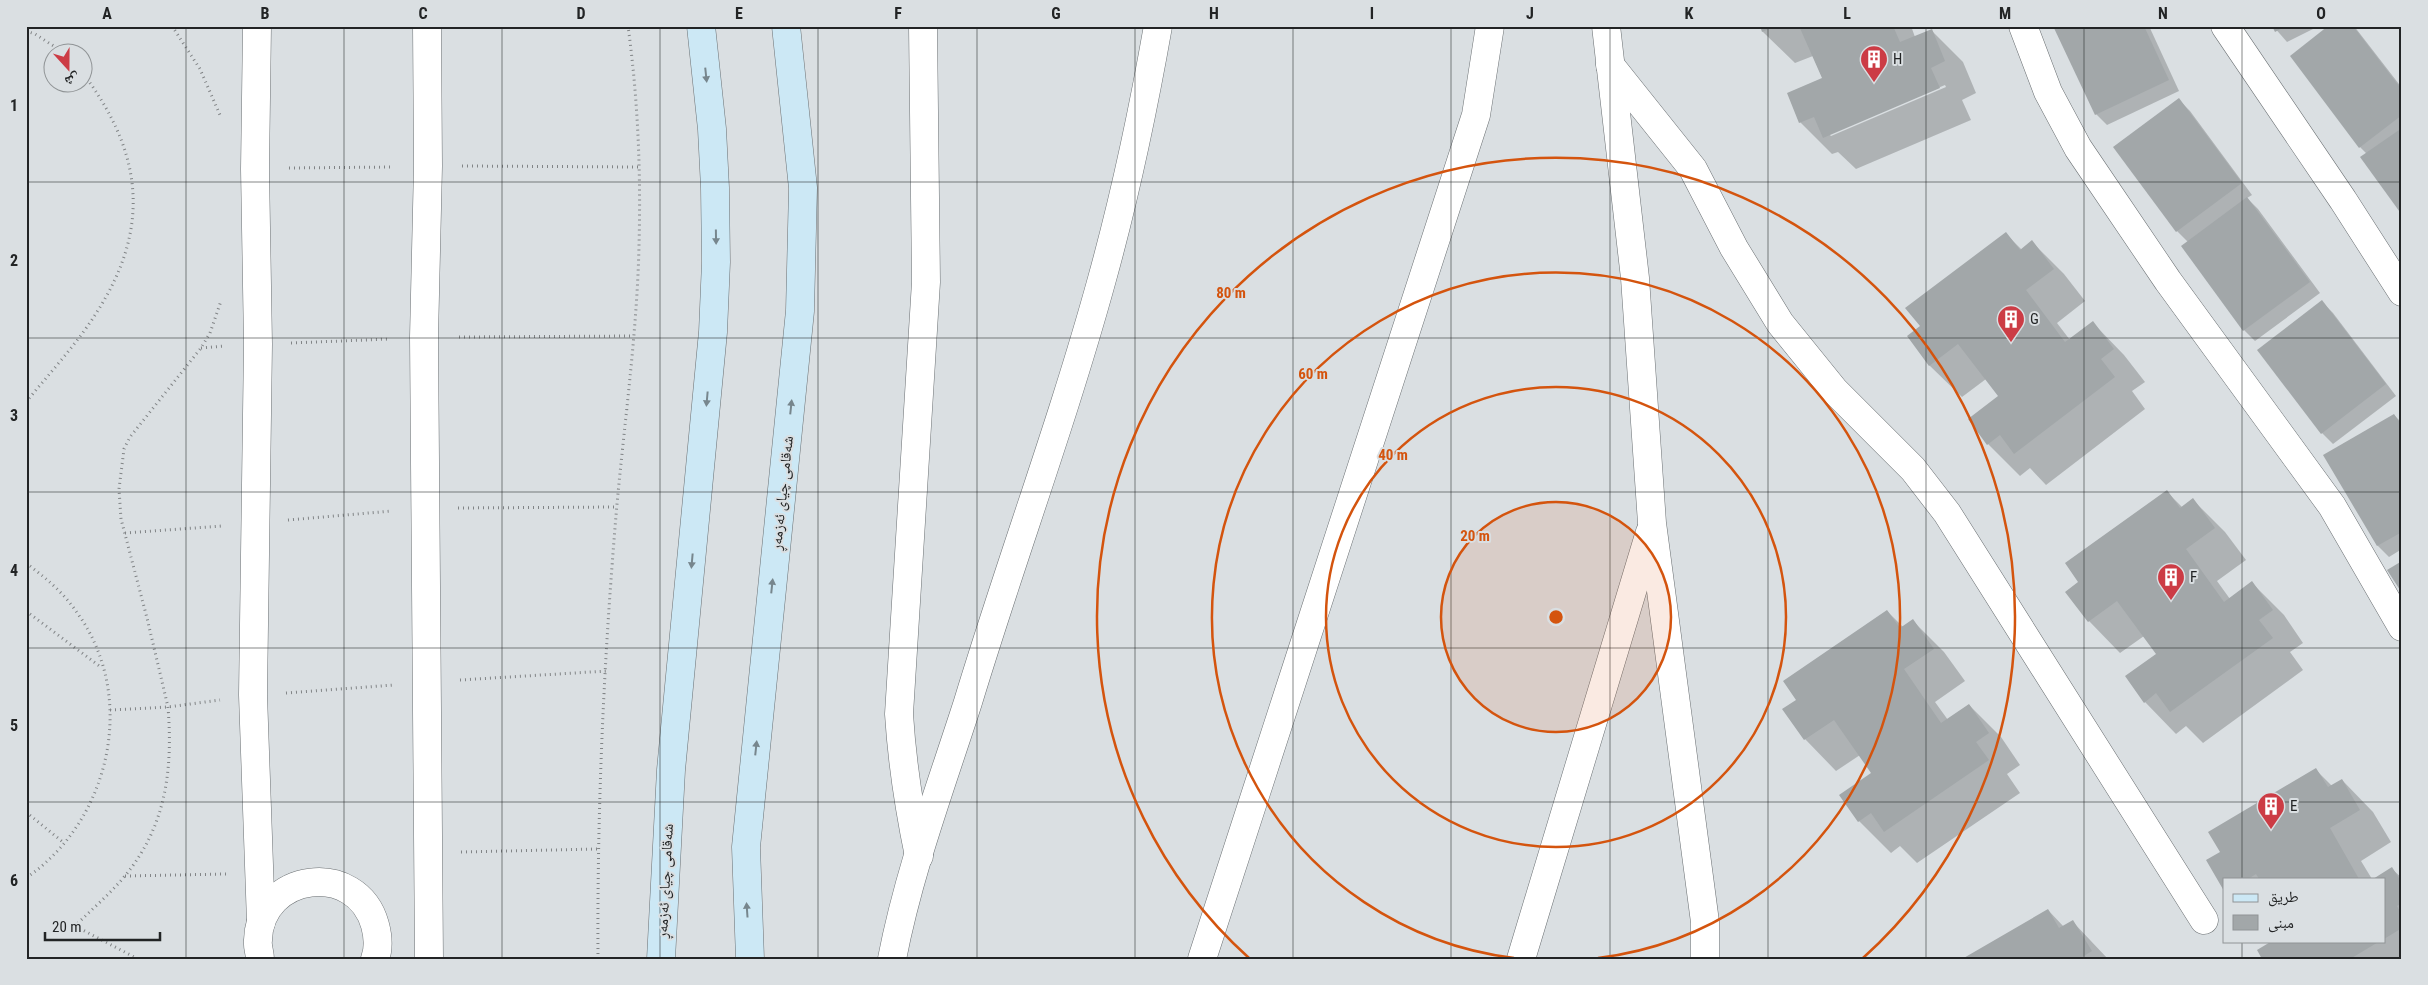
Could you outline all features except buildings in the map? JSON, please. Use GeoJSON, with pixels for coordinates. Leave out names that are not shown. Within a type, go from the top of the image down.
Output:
{"type":"FeatureCollection","features":[{"type":"Feature","properties":{"kind":"main road","name":"شەقامی چیای ئەزمەڕ"},"geometry":{"type":"LineString","coordinates":[[661,959],[671,770],[709,371],[715,288],[712,129],[701,26]]}},
{"type":"Feature","properties":{"kind":"main road","name":"شەقامی چیای ئەزمەڕ"},"geometry":{"type":"LineString","coordinates":[[750,959],[746,847],[800,311],[803,188],[786,26]]}},
{"type":"Feature","properties":{"kind":"street"},"geometry":{"type":"LineString","coordinates":[[257,26],[255,169],[258,344],[253,695],[260,874],[261,922],[258,940],[260,959]]}},
{"type":"Feature","properties":{"kind":"street"},"geometry":{"type":"LineString","coordinates":[[427,26],[428,166],[424,337],[430,959]]}},
{"type":"Feature","properties":{"kind":"street"},"geometry":{"type":"LineString","coordinates":[[919,857],[908,800],[899,714],[926,282],[923,26]]}},
{"type":"Feature","properties":{"kind":"street"},"geometry":{"type":"LineString","coordinates":[[892,959],[908,892],[1008,571],[1073,377],[1102,278],[1127,179],[1158,26]]}},
{"type":"Feature","properties":{"kind":"street"},"geometry":{"type":"LineString","coordinates":[[1202,959],[1476,115],[1490,26]]}},
{"type":"Feature","properties":{"kind":"street"},"geometry":{"type":"LineString","coordinates":[[1606,26],[1635,278],[1652,522],[1705,922],[1705,959]]}},
{"type":"Feature","properties":{"kind":"street"},"geometry":{"type":"LineString","coordinates":[[2023,26],[2048,92],[2078,148],[2168,281],[2332,506],[2402,627]]}},
{"type":"Feature","properties":{"kind":"street"},"geometry":{"type":"LineString","coordinates":[[2225,26],[2343,200],[2402,292]]}},
{"type":"Feature","properties":{"kind":"street"},"geometry":{"type":"LineString","coordinates":[[1610,65],[1693,169],[1734,248],[1780,323],[1835,391],[1914,469],[1947,513],[2204,920]]}},
{"type":"Feature","properties":{"kind":"street"},"geometry":{"type":"LineString","coordinates":[[1521,959],[1652,522]]}},
{"type":"Feature","properties":{"kind":"street"},"geometry":{"type":"LineString","coordinates":[[261,922],[270,904],[290,888],[303,883],[324,881],[344,886],[360,898],[372,915],[378,935],[375,959]]}},
{"type":"Feature","properties":{"kind":"path"},"geometry":{"type":"LineString","coordinates":[[172,26],[200,69],[222,119]]}},
{"type":"Feature","properties":{"kind":"path"},"geometry":{"type":"LineString","coordinates":[[598,959],[597,849],[607,672],[617,507],[639,248],[636,82],[628,26]]}},
{"type":"Feature","properties":{"kind":"path"},"geometry":{"type":"LineString","coordinates":[[26,31],[47,42]]}},
{"type":"Feature","properties":{"kind":"path"},"geometry":{"type":"LineString","coordinates":[[26,402],[83,332],[107,295],[120,265],[129,234],[133,191],[131,167],[112,116],[92,87]]}},
{"type":"Feature","properties":{"kind":"path"},"geometry":{"type":"LineString","coordinates":[[138,959],[75,926],[124,876],[152,831],[166,791],[170,738],[168,707],[119,507],[118,489],[124,449],[138,426],[201,348],[210,333],[224,294]]}},
{"type":"Feature","properties":{"kind":"path"},"geometry":{"type":"LineString","coordinates":[[125,533],[427,508],[617,507]]}},
{"type":"Feature","properties":{"kind":"path"},"geometry":{"type":"LineString","coordinates":[[26,564],[58,589],[79,615],[91,638],[103,669],[110,710],[109,750],[103,774],[78,824],[64,843],[26,878]]}},
{"type":"Feature","properties":{"kind":"path"},"geometry":{"type":"LineString","coordinates":[[26,611],[103,669]]}},
{"type":"Feature","properties":{"kind":"path"},"geometry":{"type":"LineString","coordinates":[[110,710],[168,707],[253,695],[427,682],[607,672]]}},
{"type":"Feature","properties":{"kind":"path"},"geometry":{"type":"LineString","coordinates":[[26,812],[64,843]]}},
{"type":"Feature","properties":{"kind":"path"},"geometry":{"type":"LineString","coordinates":[[428,853],[597,849]]}},
{"type":"Feature","properties":{"kind":"path"},"geometry":{"type":"LineString","coordinates":[[124,876],[260,874]]}},
{"type":"Feature","properties":{"kind":"place","name":"H"},"geometry":{"type":"Point","coordinates":[1874,83]}},
{"type":"Feature","properties":{"kind":"place","name":"G"},"geometry":{"type":"Point","coordinates":[2011,343]}},
{"type":"Feature","properties":{"kind":"place","name":"F"},"geometry":{"type":"Point","coordinates":[2171,601]}},
{"type":"Feature","properties":{"kind":"place","name":"E"},"geometry":{"type":"Point","coordinates":[2271,830]}}]}
